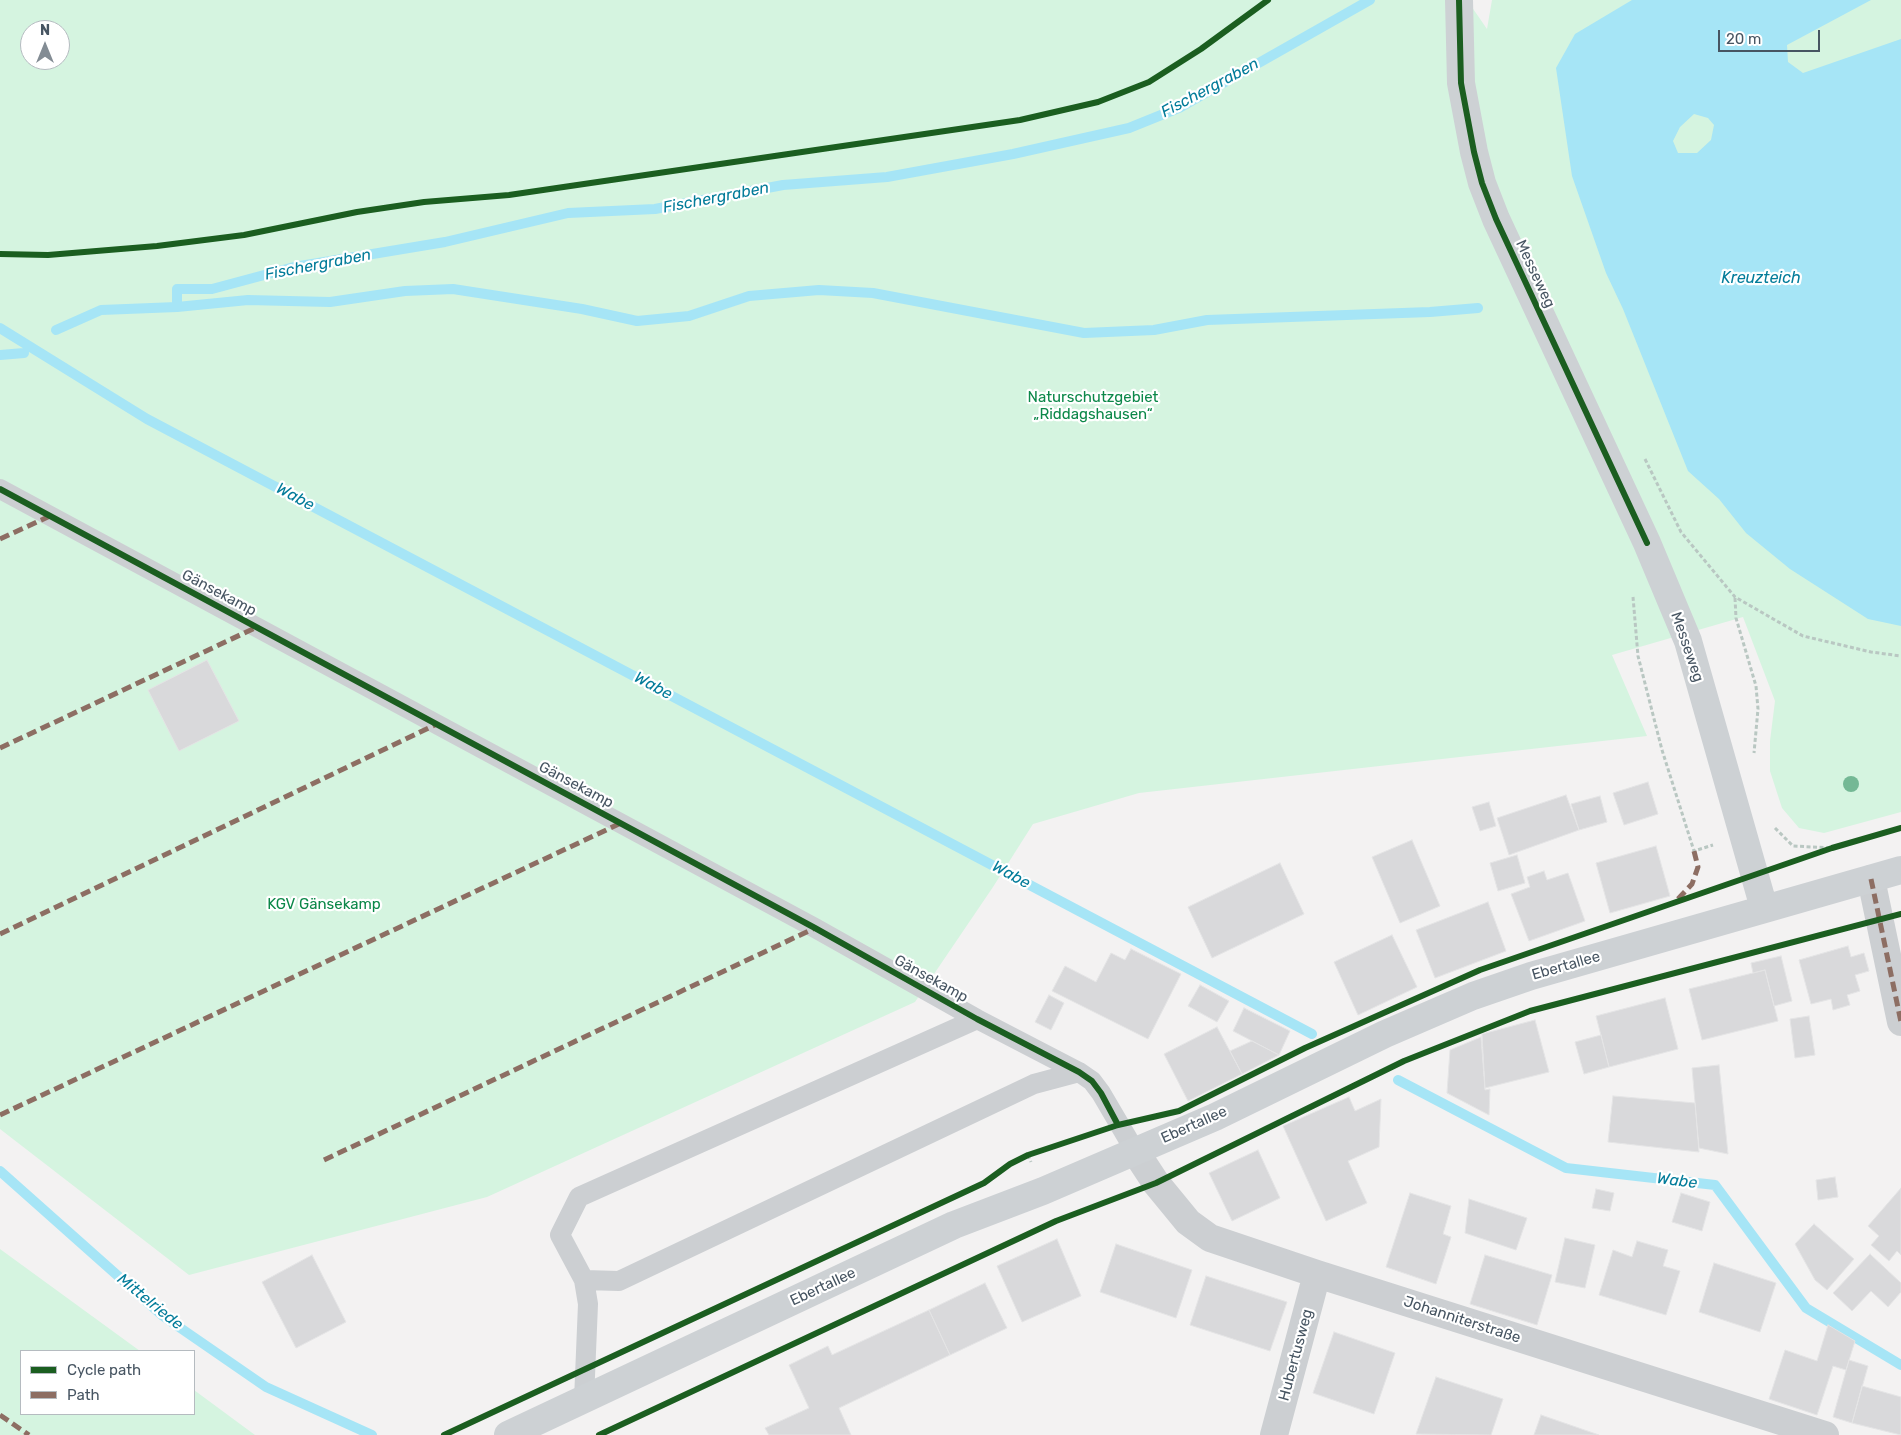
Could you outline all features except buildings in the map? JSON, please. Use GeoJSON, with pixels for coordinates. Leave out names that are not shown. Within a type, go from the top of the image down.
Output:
{"type":"FeatureCollection","features":[{"type":"Feature","properties":{"kind":"main road","name":"Messeweg"},"geometry":{"type":"LineString","coordinates":[[1459,0],[1461,83],[1482,183],[1496,219],[1647,543],[1688,641],[1764,908]]}},
{"type":"Feature","properties":{"kind":"main road","name":"Ebertallee"},"geometry":{"type":"LineString","coordinates":[[508,1435],[954,1225],[1215,1116],[1385,1034],[1473,996],[1531,976],[1901,870]]}},
{"type":"Feature","properties":{"kind":"street"},"geometry":{"type":"LineString","coordinates":[[1871,879],[1901,1022]]}},
{"type":"Feature","properties":{"kind":"street","name":"Johanniterstraße"},"geometry":{"type":"LineString","coordinates":[[1135,1151],[1156,1182],[1188,1222],[1210,1238],[1317,1274],[1825,1435]]}},
{"type":"Feature","properties":{"kind":"street","name":"Hubertusweg"},"geometry":{"type":"LineString","coordinates":[[1274,1435],[1317,1274]]}},
{"type":"Feature","properties":{"kind":"lane","name":"Gänsekamp"},"geometry":{"type":"LineString","coordinates":[[0,489],[806,923],[977,1019],[1079,1072],[1092,1081],[1135,1151]]}},
{"type":"Feature","properties":{"kind":"lane"},"geometry":{"type":"LineString","coordinates":[[584,1400],[588,1304],[584,1280],[560,1236],[579,1197],[977,1019]]}},
{"type":"Feature","properties":{"kind":"lane"},"geometry":{"type":"LineString","coordinates":[[584,1280],[619,1281],[1034,1084],[1079,1072]]}},
{"type":"Feature","properties":{"kind":"path"},"geometry":{"type":"LineString","coordinates":[[1643,454],[1681,532],[1735,597],[1803,636],[1871,652],[1901,656]]}},
{"type":"Feature","properties":{"kind":"path"},"geometry":{"type":"LineString","coordinates":[[1735,597],[1736,618],[1756,686],[1758,709],[1754,758]]}},
{"type":"Feature","properties":{"kind":"path"},"geometry":{"type":"LineString","coordinates":[[1771,820],[1774,828],[1793,846],[1832,848]]}},
{"type":"Feature","properties":{"kind":"path"},"geometry":{"type":"LineString","coordinates":[[1694,851],[1721,843]]}},
{"type":"Feature","properties":{"kind":"path"},"geometry":{"type":"LineString","coordinates":[[1814,854],[1832,848]]}},
{"type":"Feature","properties":{"kind":"green space"},"geometry":{"type":"Polygon","coordinates":[[[0,0],[1467,0],[1487,29],[1492,0],[1901,0],[1901,812],[1824,833],[1799,828],[1782,808],[1770,771],[1770,741],[1775,701],[1743,617],[1612,655],[1647,736],[1139,793],[1033,824],[915,1002],[487,1197],[189,1275],[0,1129],[0,0]]]}},
{"type":"Feature","properties":{"kind":"green space"},"geometry":{"type":"Polygon","coordinates":[[[0,1249],[139,1350],[20,1350],[20,1415],[195,1415],[195,1391],[255,1435],[0,1435],[0,1249]]]}},
{"type":"Feature","properties":{"kind":"water","name":"Kreuzteich"},"geometry":{"type":"Polygon","coordinates":[[[1632,0],[1871,0],[1787,45],[1788,62],[1803,73],[1901,39],[1901,626],[1868,619],[1790,569],[1746,533],[1719,499],[1688,471],[1623,309],[1606,273],[1572,176],[1556,68],[1575,34],[1632,0]],[[1694,114],[1680,127],[1673,141],[1678,153],[1697,153],[1711,140],[1714,125],[1708,118],[1694,114]]]}},
{"type":"Feature","properties":{"kind":"waterway","name":"Fischergraben"},"geometry":{"type":"LineString","coordinates":[[56,330],[101,310],[177,307],[177,289],[212,289],[294,267],[445,242],[568,213],[655,209],[783,185],[887,177],[1013,154],[1129,128],[1181,107],[1370,0]]}},
{"type":"Feature","properties":{"kind":"waterway"},"geometry":{"type":"LineString","coordinates":[[177,307],[248,300],[330,302],[405,291],[453,289],[582,309],[637,321],[689,316],[749,296],[819,290],[873,293],[1084,333],[1154,330],[1207,320],[1430,312],[1478,308]]}},
{"type":"Feature","properties":{"kind":"waterway","name":"Wabe"},"geometry":{"type":"LineString","coordinates":[[0,328],[147,419],[1312,1034]]}},
{"type":"Feature","properties":{"kind":"waterway","name":"Fischergraben"},"geometry":{"type":"LineString","coordinates":[[0,355],[24,353]]}},
{"type":"Feature","properties":{"kind":"waterway","name":"Wabe"},"geometry":{"type":"LineString","coordinates":[[1398,1080],[1566,1168],[1715,1185],[1806,1308],[1901,1365]]}},
{"type":"Feature","properties":{"kind":"waterway","name":"Mittelriede"},"geometry":{"type":"LineString","coordinates":[[0,1171],[163,1316],[266,1387],[372,1435]]}},
{"type":"Feature","properties":{"kind":"marked path"},"geometry":{"type":"LineString","coordinates":[[0,539],[50,516]]}},
{"type":"Feature","properties":{"kind":"marked path"},"geometry":{"type":"LineString","coordinates":[[0,748],[257,627]]}},
{"type":"Feature","properties":{"kind":"marked path"},"geometry":{"type":"LineString","coordinates":[[0,934],[437,724]]}},
{"type":"Feature","properties":{"kind":"marked path"},"geometry":{"type":"LineString","coordinates":[[0,1115],[621,823]]}},
{"type":"Feature","properties":{"kind":"marked path"},"geometry":{"type":"LineString","coordinates":[[1678,899],[1692,884],[1698,867],[1694,851]]}},
{"type":"Feature","properties":{"kind":"marked path"},"geometry":{"type":"LineString","coordinates":[[1871,879],[1901,1022]]}},
{"type":"Feature","properties":{"kind":"marked path"},"geometry":{"type":"LineString","coordinates":[[324,1160],[815,928]]}},
{"type":"Feature","properties":{"kind":"marked path"},"geometry":{"type":"LineString","coordinates":[[0,1415],[29,1435]]}},
{"type":"Feature","properties":{"kind":"cycle path"},"geometry":{"type":"LineString","coordinates":[[0,254],[48,255],[157,246],[244,235],[357,212],[424,202],[509,195],[1020,120],[1098,102],[1149,82],[1201,49],[1268,0]]}},
{"type":"Feature","properties":{"kind":"cycle path"},"geometry":{"type":"LineString","coordinates":[[1459,0],[1461,83],[1482,183],[1496,219],[1647,543]]}},
{"type":"Feature","properties":{"kind":"cycle path"},"geometry":{"type":"LineString","coordinates":[[0,489],[815,928],[977,1019],[1079,1072],[1092,1081],[1101,1093],[1118,1125]]}},
{"type":"Feature","properties":{"kind":"cycle path"},"geometry":{"type":"LineString","coordinates":[[444,1435],[984,1183],[1010,1164],[1028,1155],[1118,1125],[1179,1111],[1305,1048],[1480,970],[1832,848],[1901,828]]}},
{"type":"Feature","properties":{"kind":"cycle path"},"geometry":{"type":"LineString","coordinates":[[599,1435],[1056,1221],[1156,1183],[1404,1061],[1530,1011],[1901,914]]}},
{"type":"Feature","properties":{"kind":"park label","name":"Naturschutzgebiet „Riddagshausen“"},"geometry":{"type":"Point","coordinates":[1093,406]}},
{"type":"Feature","properties":{"kind":"park label","name":"KGV Gänsekamp"},"geometry":{"type":"Point","coordinates":[324,905]}}]}
